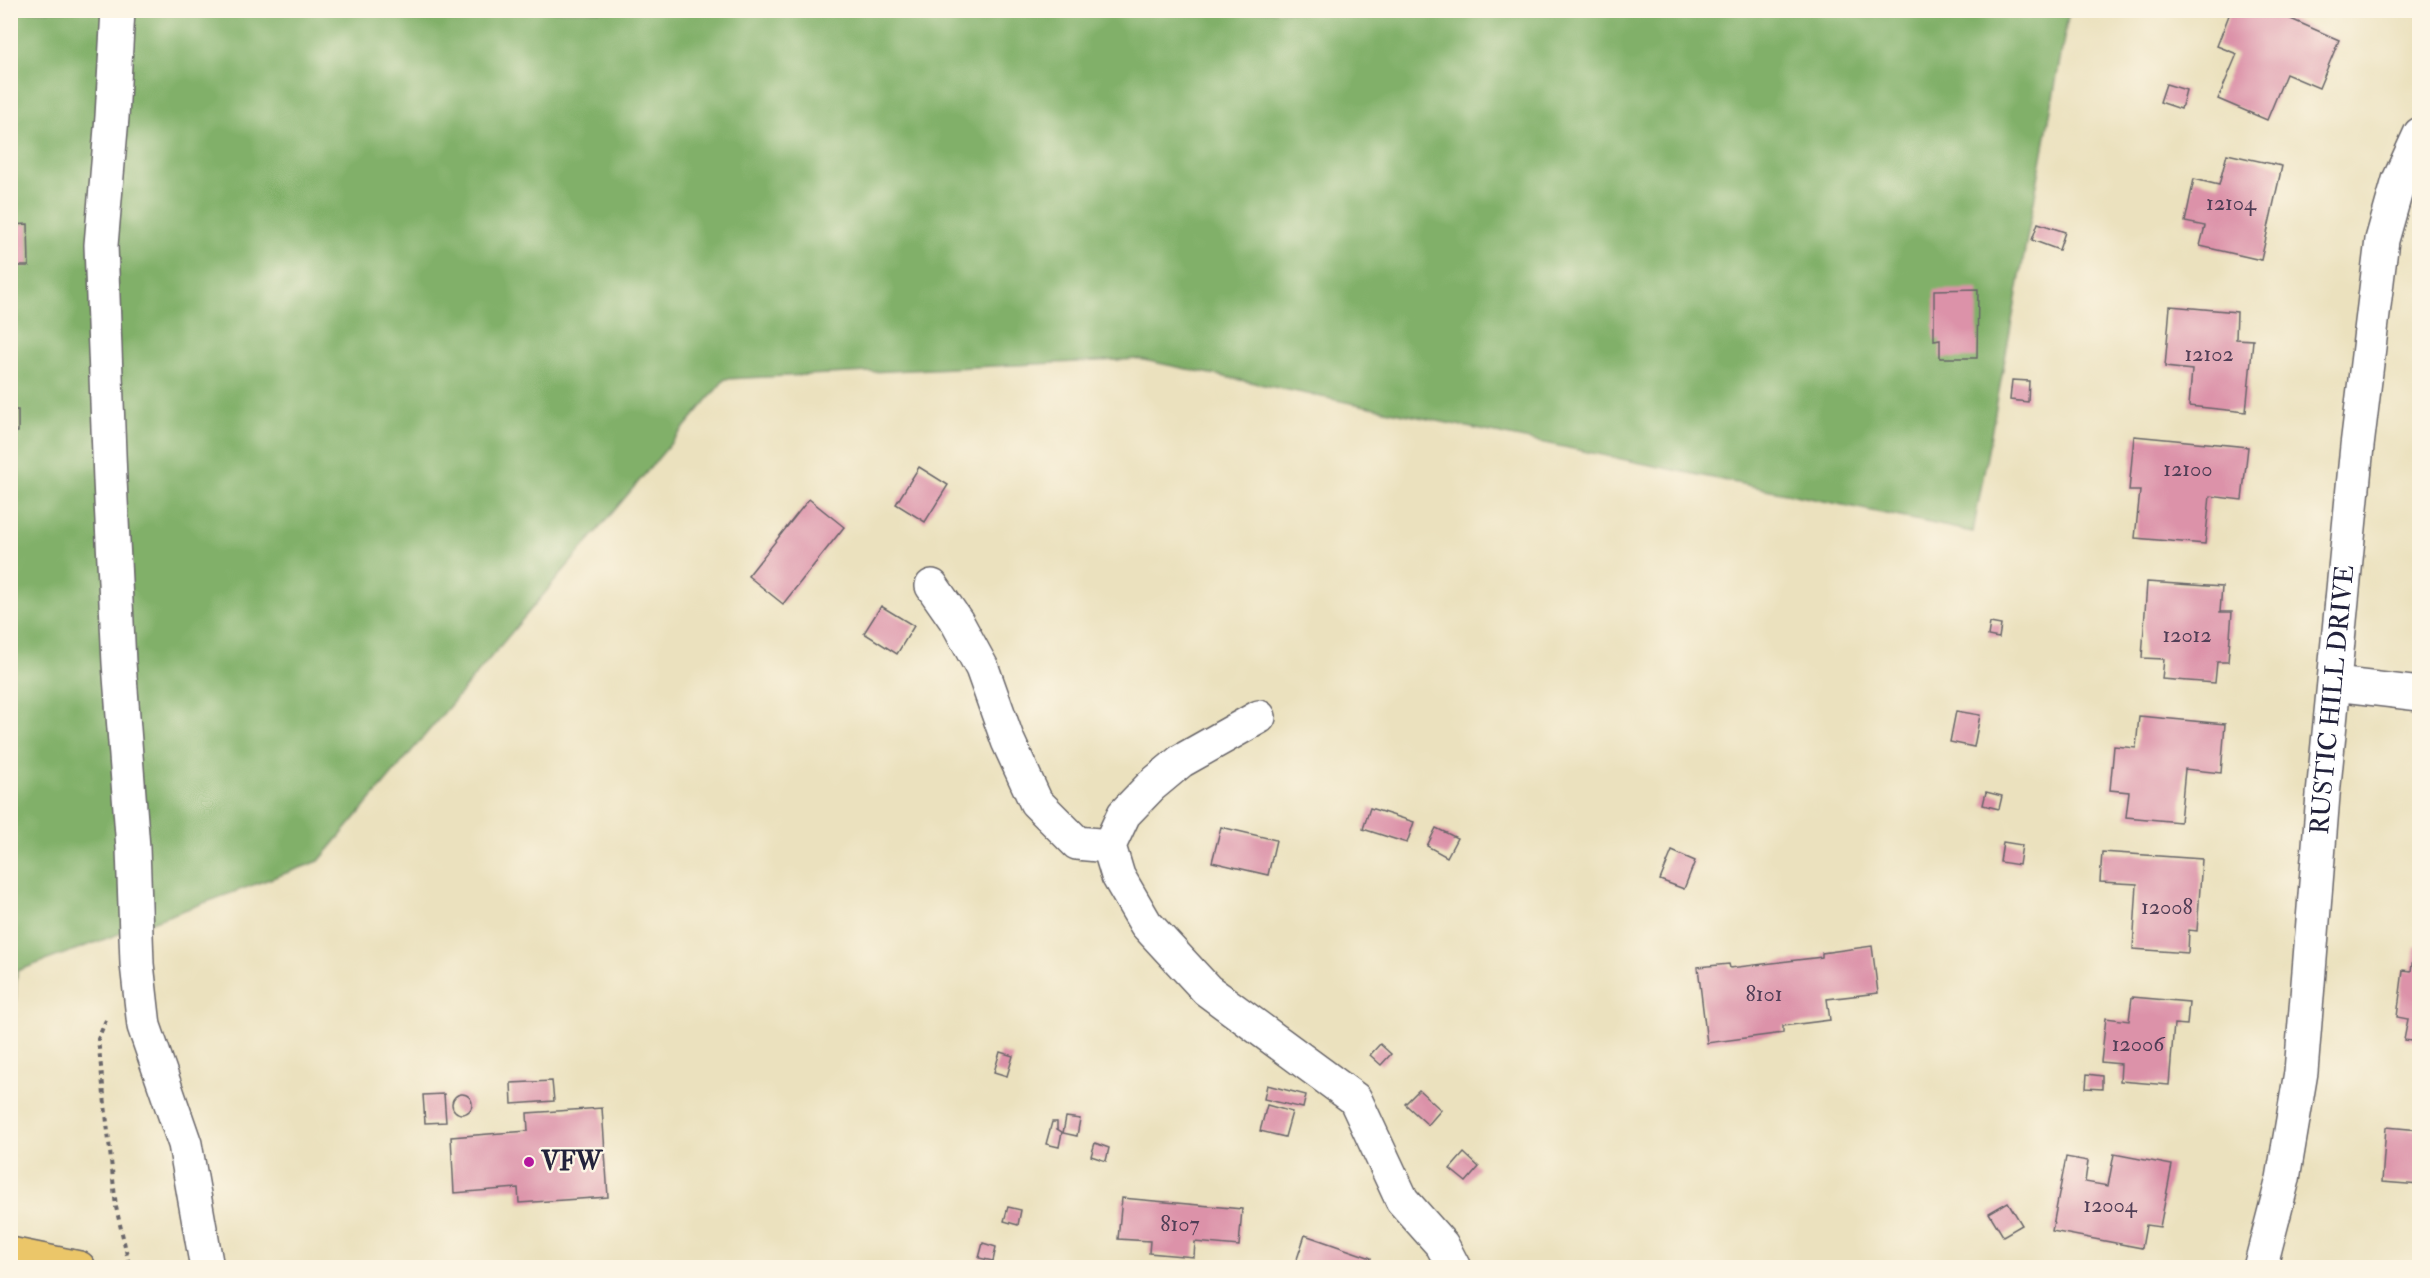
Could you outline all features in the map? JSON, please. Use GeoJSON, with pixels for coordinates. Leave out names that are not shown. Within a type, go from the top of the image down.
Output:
{"type":"FeatureCollection","features":[{"type":"Feature","properties":{"kind":"main road"},"geometry":{"type":"LineString","coordinates":[[10,1254],[79,1268]]}},
{"type":"Feature","properties":{"kind":"street"},"geometry":{"type":"LineString","coordinates":[[118,10],[101,245],[119,663],[133,848],[137,964],[144,1026],[185,1144],[207,1268]]}},
{"type":"Feature","properties":{"kind":"street","name":"RUSTIC HILL DRIVE"},"geometry":{"type":"LineString","coordinates":[[2260,1268],[2283,1179],[2301,1072],[2323,795],[2357,446],[2382,240],[2399,180],[2420,134]]}},
{"type":"Feature","properties":{"kind":"street"},"geometry":{"type":"LineString","coordinates":[[932,586],[957,622],[982,668],[1008,741],[1036,802],[1077,843],[1109,846]]}},
{"type":"Feature","properties":{"kind":"street"},"geometry":{"type":"LineString","coordinates":[[2335,684],[2420,694]]}},
{"type":"Feature","properties":{"kind":"street"},"geometry":{"type":"LineString","coordinates":[[1259,717],[1181,761],[1151,786],[1124,814],[1109,846],[1118,876],[1146,924],[1206,990],[1354,1099],[1402,1200],[1442,1245],[1454,1268]]}},
{"type":"Feature","properties":{"kind":"path"},"geometry":{"type":"LineString","coordinates":[[98,1039],[116,1206],[130,1268]]}},
{"type":"Feature","properties":{"kind":"green space"},"geometry":{"type":"Polygon","coordinates":[[[11,11],[2069,11],[1973,532],[1139,359],[725,379],[319,861],[17,971],[11,1088],[11,11]]]}},
{"type":"Feature","properties":{"kind":"building"},"geometry":{"type":"Polygon","coordinates":[[[2231,10],[2270,10],[2339,40],[2319,88],[2286,74],[2267,120],[2218,99],[2237,54],[2217,46],[2231,10]]]}},
{"type":"Feature","properties":{"kind":"building"},"geometry":{"type":"Polygon","coordinates":[[[2166,84],[2186,90],[2181,109],[2160,102],[2166,84]]]}},
{"type":"Feature","properties":{"kind":"building"},"geometry":{"type":"Polygon","coordinates":[[[2227,154],[2282,166],[2261,260],[2200,246],[2205,226],[2185,222],[2194,179],[2219,185],[2227,154]]]}},
{"type":"Feature","properties":{"kind":"building"},"geometry":{"type":"Polygon","coordinates":[[[2038,223],[2065,232],[2059,250],[2032,240],[2038,223]]]}},
{"type":"Feature","properties":{"kind":"building"},"geometry":{"type":"Polygon","coordinates":[[[28,224],[29,266],[10,266],[10,225],[28,224]]]}},
{"type":"Feature","properties":{"kind":"building"},"geometry":{"type":"Polygon","coordinates":[[[1978,289],[1977,358],[1940,358],[1940,339],[1934,340],[1934,290],[1978,289]]]}},
{"type":"Feature","properties":{"kind":"building"},"geometry":{"type":"Polygon","coordinates":[[[2170,306],[2237,312],[2236,339],[2253,340],[2246,412],[2189,406],[2192,370],[2165,367],[2170,306]]]}},
{"type":"Feature","properties":{"kind":"building"},"geometry":{"type":"Polygon","coordinates":[[[2012,380],[2029,381],[2028,402],[2010,400],[2012,380]]]}},
{"type":"Feature","properties":{"kind":"building"},"geometry":{"type":"Polygon","coordinates":[[[10,410],[18,410],[18,432],[10,432],[10,410]]]}},
{"type":"Feature","properties":{"kind":"building"},"geometry":{"type":"Polygon","coordinates":[[[2134,436],[2248,447],[2242,500],[2210,496],[2205,544],[2135,538],[2140,491],[2129,491],[2134,436]]]}},
{"type":"Feature","properties":{"kind":"building"},"geometry":{"type":"Polygon","coordinates":[[[919,467],[948,485],[925,522],[896,504],[919,467]]]}},
{"type":"Feature","properties":{"kind":"building"},"geometry":{"type":"Polygon","coordinates":[[[809,499],[844,527],[783,604],[748,576],[809,499]]]}},
{"type":"Feature","properties":{"kind":"building"},"geometry":{"type":"Polygon","coordinates":[[[2147,582],[2222,587],[2220,612],[2232,612],[2228,662],[2217,662],[2215,683],[2162,679],[2164,659],[2142,658],[2147,582]]]}},
{"type":"Feature","properties":{"kind":"building"},"geometry":{"type":"Polygon","coordinates":[[[881,606],[914,626],[897,654],[864,633],[881,606]]]}},
{"type":"Feature","properties":{"kind":"building"},"geometry":{"type":"Polygon","coordinates":[[[1990,623],[2001,625],[1999,638],[1988,636],[1990,623]]]}},
{"type":"Feature","properties":{"kind":"building"},"geometry":{"type":"Polygon","coordinates":[[[1956,711],[1980,715],[1974,747],[1950,742],[1956,711]]]}},
{"type":"Feature","properties":{"kind":"building"},"geometry":{"type":"Polygon","coordinates":[[[2139,716],[2225,724],[2221,773],[2185,769],[2180,822],[2126,817],[2129,792],[2110,790],[2114,746],[2136,748],[2139,716]]]}},
{"type":"Feature","properties":{"kind":"building"},"geometry":{"type":"Polygon","coordinates":[[[1986,792],[2002,796],[1999,809],[1983,805],[1986,792]]]}},
{"type":"Feature","properties":{"kind":"building"},"geometry":{"type":"Polygon","coordinates":[[[1370,808],[1414,822],[1407,843],[1363,829],[1370,808]]]}},
{"type":"Feature","properties":{"kind":"building"},"geometry":{"type":"Polygon","coordinates":[[[1221,827],[1276,840],[1268,875],[1212,862],[1221,827]]]}},
{"type":"Feature","properties":{"kind":"building"},"geometry":{"type":"Polygon","coordinates":[[[1436,828],[1457,838],[1447,857],[1427,846],[1436,828]]]}},
{"type":"Feature","properties":{"kind":"building"},"geometry":{"type":"Polygon","coordinates":[[[2003,842],[2022,845],[2019,865],[2000,862],[2003,842]]]}},
{"type":"Feature","properties":{"kind":"building"},"geometry":{"type":"Polygon","coordinates":[[[1672,851],[1695,861],[1684,889],[1660,880],[1672,851]]]}},
{"type":"Feature","properties":{"kind":"building"},"geometry":{"type":"Polygon","coordinates":[[[2102,852],[2202,859],[2197,931],[2189,930],[2188,953],[2133,949],[2137,884],[2100,882],[2102,852]]]}},
{"type":"Feature","properties":{"kind":"building"},"geometry":{"type":"Polygon","coordinates":[[[1872,946],[1878,993],[1827,999],[1830,1020],[1783,1026],[1783,1033],[1707,1043],[1698,967],[1729,964],[1730,968],[1822,957],[1822,953],[1872,946]]]}},
{"type":"Feature","properties":{"kind":"building"},"geometry":{"type":"Polygon","coordinates":[[[2415,946],[2420,947],[2420,1042],[2404,1040],[2408,1019],[2397,1017],[2403,970],[2411,971],[2415,946]]]}},
{"type":"Feature","properties":{"kind":"building"},"geometry":{"type":"Polygon","coordinates":[[[2132,997],[2189,1002],[2187,1025],[2174,1024],[2169,1085],[2120,1081],[2121,1064],[2101,1062],[2106,1018],[2129,1021],[2132,997]]]}},
{"type":"Feature","properties":{"kind":"building"},"geometry":{"type":"Polygon","coordinates":[[[1380,1044],[1391,1054],[1381,1065],[1370,1055],[1380,1044]]]}},
{"type":"Feature","properties":{"kind":"building"},"geometry":{"type":"Polygon","coordinates":[[[1000,1052],[1013,1056],[1007,1076],[994,1072],[1000,1052]]]}},
{"type":"Feature","properties":{"kind":"building"},"geometry":{"type":"Polygon","coordinates":[[[2087,1074],[2102,1076],[2102,1089],[2086,1088],[2087,1074]]]}},
{"type":"Feature","properties":{"kind":"building"},"geometry":{"type":"Polygon","coordinates":[[[552,1081],[554,1101],[512,1104],[511,1083],[552,1081]]]}},
{"type":"Feature","properties":{"kind":"building"},"geometry":{"type":"Polygon","coordinates":[[[1267,1085],[1306,1095],[1303,1108],[1264,1099],[1267,1085]]]}},
{"type":"Feature","properties":{"kind":"building"},"geometry":{"type":"Polygon","coordinates":[[[1419,1090],[1441,1110],[1428,1125],[1405,1104],[1419,1090]]]}},
{"type":"Feature","properties":{"kind":"building"},"geometry":{"type":"Polygon","coordinates":[[[444,1094],[446,1122],[425,1123],[423,1095],[444,1094]]]}},
{"type":"Feature","properties":{"kind":"building"},"geometry":{"type":"Polygon","coordinates":[[[462,1094],[469,1097],[472,1104],[469,1111],[462,1114],[455,1111],[452,1104],[455,1097],[462,1094]]]}},
{"type":"Feature","properties":{"kind":"building"},"geometry":{"type":"Polygon","coordinates":[[[1267,1105],[1292,1112],[1285,1137],[1260,1131],[1267,1105]]]}},
{"type":"Feature","properties":{"kind":"building","name":"VFW"},"geometry":{"type":"Polygon","coordinates":[[[602,1108],[608,1197],[519,1203],[518,1188],[454,1193],[451,1137],[528,1131],[527,1113],[602,1108]]]}},
{"type":"Feature","properties":{"kind":"building"},"geometry":{"type":"Polygon","coordinates":[[[1066,1117],[1080,1119],[1077,1136],[1063,1133],[1066,1117]]]}},
{"type":"Feature","properties":{"kind":"building"},"geometry":{"type":"Polygon","coordinates":[[[1052,1122],[1057,1122],[1057,1129],[1062,1132],[1059,1147],[1046,1144],[1052,1122]]]}},
{"type":"Feature","properties":{"kind":"building"},"geometry":{"type":"Polygon","coordinates":[[[2386,1127],[2420,1130],[2420,1185],[2382,1182],[2386,1127]]]}},
{"type":"Feature","properties":{"kind":"building"},"geometry":{"type":"Polygon","coordinates":[[[1095,1143],[1109,1148],[1106,1161],[1091,1156],[1095,1143]]]}},
{"type":"Feature","properties":{"kind":"building"},"geometry":{"type":"Polygon","coordinates":[[[1464,1153],[1479,1167],[1466,1182],[1450,1169],[1464,1153]]]}},
{"type":"Feature","properties":{"kind":"building"},"geometry":{"type":"Polygon","coordinates":[[[2114,1154],[2172,1165],[2160,1227],[2146,1225],[2142,1248],[2052,1231],[2066,1157],[2088,1161],[2085,1182],[2108,1186],[2114,1154]]]}},
{"type":"Feature","properties":{"kind":"building"},"geometry":{"type":"Polygon","coordinates":[[[1122,1198],[1242,1209],[1239,1246],[1195,1242],[1194,1257],[1149,1253],[1150,1241],[1118,1239],[1122,1198]]]}},
{"type":"Feature","properties":{"kind":"building"},"geometry":{"type":"Polygon","coordinates":[[[2008,1202],[2022,1225],[2003,1236],[1989,1213],[2008,1202]]]}},
{"type":"Feature","properties":{"kind":"building"},"geometry":{"type":"Polygon","coordinates":[[[1008,1207],[1021,1210],[1018,1225],[1004,1221],[1008,1207]]]}},
{"type":"Feature","properties":{"kind":"building"},"geometry":{"type":"Polygon","coordinates":[[[1305,1235],[1371,1258],[1368,1268],[1294,1268],[1305,1235]]]}},
{"type":"Feature","properties":{"kind":"building"},"geometry":{"type":"Polygon","coordinates":[[[983,1243],[996,1247],[993,1261],[979,1258],[983,1243]]]}},
{"type":"Feature","properties":{"kind":"place","name":"VFW"},"geometry":{"type":"Point","coordinates":[529,1162]}}]}
